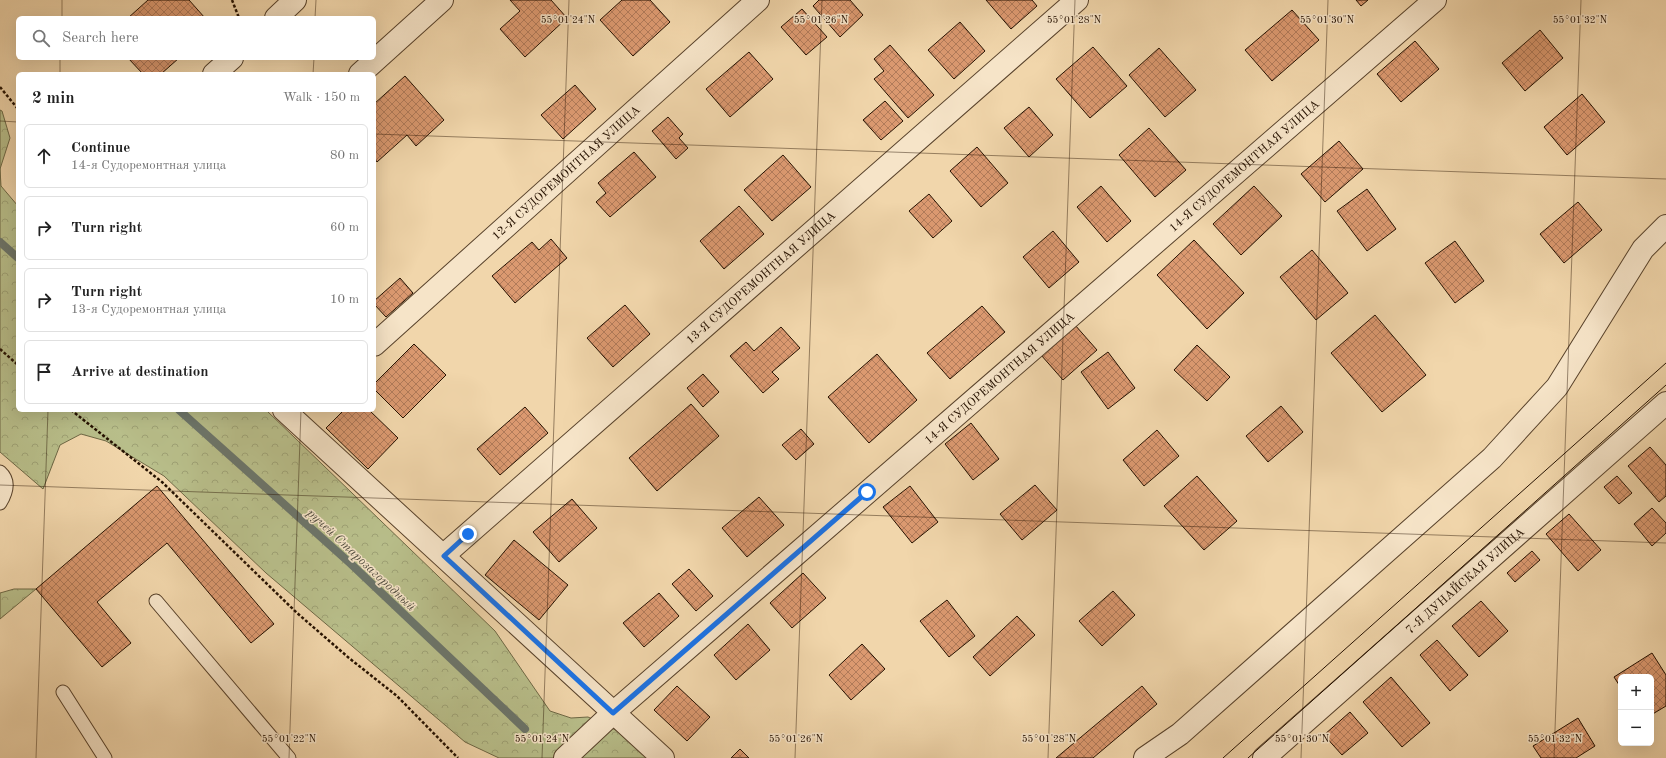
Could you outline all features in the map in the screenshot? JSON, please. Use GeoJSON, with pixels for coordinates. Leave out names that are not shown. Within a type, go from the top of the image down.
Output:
{"type":"FeatureCollection","features":[{"type":"Feature","properties":{"kind":"street"},"geometry":{"type":"LineString","coordinates":[[278,16],[295,0]]}},
{"type":"Feature","properties":{"kind":"street"},"geometry":{"type":"LineString","coordinates":[[376,60],[442,0]]}},
{"type":"Feature","properties":{"kind":"street","name":"12-Я СУДОРЕМОНТНАЯ УЛИЦА"},"geometry":{"type":"LineString","coordinates":[[376,343],[758,0]]}},
{"type":"Feature","properties":{"kind":"street","name":"13-Я СУДОРЕМОНТНАЯ УЛИЦА"},"geometry":{"type":"LineString","coordinates":[[444,556],[1077,0]]}},
{"type":"Feature","properties":{"kind":"street","name":"14-Я СУДОРЕМОНТНАЯ УЛИЦА"},"geometry":{"type":"LineString","coordinates":[[565,758],[613,713],[1435,0]]}},
{"type":"Feature","properties":{"kind":"street"},"geometry":{"type":"LineString","coordinates":[[216,72],[230,60]]}},
{"type":"Feature","properties":{"kind":"street"},"geometry":{"type":"LineString","coordinates":[[362,72],[376,60]]}},
{"type":"Feature","properties":{"kind":"street"},"geometry":{"type":"LineString","coordinates":[[1145,758],[1180,734],[1492,458],[1557,387],[1643,248],[1666,226]]}},
{"type":"Feature","properties":{"kind":"street","name":"7-Я ДУНАЙСКАЯ УЛИЦА"},"geometry":{"type":"LineString","coordinates":[[1264,758],[1666,403]]}},
{"type":"Feature","properties":{"kind":"street"},"geometry":{"type":"LineString","coordinates":[[293,413],[444,556],[663,758]]}},
{"type":"Feature","properties":{"kind":"lane"},"geometry":{"type":"LineString","coordinates":[[0,472],[4,476],[7,489],[0,503]]}},
{"type":"Feature","properties":{"kind":"lane"},"geometry":{"type":"LineString","coordinates":[[156,601],[289,758]]}},
{"type":"Feature","properties":{"kind":"lane"},"geometry":{"type":"LineString","coordinates":[[63,692],[105,758]]}},
{"type":"Feature","properties":{"kind":"path"},"geometry":{"type":"LineString","coordinates":[[232,0],[238,16]]}},
{"type":"Feature","properties":{"kind":"path"},"geometry":{"type":"LineString","coordinates":[[0,87],[16,107]]}},
{"type":"Feature","properties":{"kind":"path"},"geometry":{"type":"LineString","coordinates":[[0,349],[16,363]]}},
{"type":"Feature","properties":{"kind":"path"},"geometry":{"type":"LineString","coordinates":[[73,412],[162,482],[310,624],[349,658],[397,696],[458,758]]}},
{"type":"Feature","properties":{"kind":"green space"},"geometry":{"type":"Polygon","coordinates":[[[0,110],[2,111],[10,138],[0,169],[0,110]]]}},
{"type":"Feature","properties":{"kind":"green space"},"geometry":{"type":"Polygon","coordinates":[[[0,169],[1,186],[16,204],[16,412],[268,412],[495,631],[550,711],[571,718],[588,717],[616,730],[648,758],[499,758],[465,742],[266,573],[164,476],[106,441],[81,434],[60,445],[43,489],[0,452],[0,169]]]}},
{"type":"Feature","properties":{"kind":"green space"},"geometry":{"type":"Polygon","coordinates":[[[14,589],[36,589],[0,619],[0,593],[14,589]]]}},
{"type":"Feature","properties":{"kind":"building"},"geometry":{"type":"Polygon","coordinates":[[[148,0],[189,0],[203,16],[130,16],[148,0]]]}},
{"type":"Feature","properties":{"kind":"building"},"geometry":{"type":"Polygon","coordinates":[[[510,0],[551,0],[567,18],[525,57],[500,29],[520,11],[510,0]]]}},
{"type":"Feature","properties":{"kind":"building"},"geometry":{"type":"Polygon","coordinates":[[[622,0],[650,0],[670,22],[633,56],[600,20],[622,0]]]}},
{"type":"Feature","properties":{"kind":"building"},"geometry":{"type":"Polygon","coordinates":[[[819,0],[850,0],[863,15],[840,37],[813,6],[819,0]]]}},
{"type":"Feature","properties":{"kind":"building"},"geometry":{"type":"Polygon","coordinates":[[[986,0],[1032,0],[1037,6],[1011,29],[986,0]]]}},
{"type":"Feature","properties":{"kind":"building"},"geometry":{"type":"Polygon","coordinates":[[[1356,0],[1368,0],[1361,6],[1356,0]]]}},
{"type":"Feature","properties":{"kind":"building"},"geometry":{"type":"Polygon","coordinates":[[[802,9],[827,37],[806,55],[781,27],[802,9]]]}},
{"type":"Feature","properties":{"kind":"building"},"geometry":{"type":"Polygon","coordinates":[[[1292,10],[1319,40],[1272,81],[1245,50],[1292,10]]]}},
{"type":"Feature","properties":{"kind":"building"},"geometry":{"type":"Polygon","coordinates":[[[960,22],[985,51],[954,79],[928,50],[960,22]]]}},
{"type":"Feature","properties":{"kind":"building"},"geometry":{"type":"Polygon","coordinates":[[[1540,30],[1563,58],[1525,91],[1502,63],[1540,30]]]}},
{"type":"Feature","properties":{"kind":"building"},"geometry":{"type":"Polygon","coordinates":[[[1415,41],[1439,69],[1401,102],[1377,74],[1415,41]]]}},
{"type":"Feature","properties":{"kind":"building"},"geometry":{"type":"Polygon","coordinates":[[[890,45],[934,95],[908,118],[874,79],[884,71],[874,59],[890,45]]]}},
{"type":"Feature","properties":{"kind":"building"},"geometry":{"type":"Polygon","coordinates":[[[1093,47],[1127,86],[1090,118],[1056,79],[1093,47]]]}},
{"type":"Feature","properties":{"kind":"building"},"geometry":{"type":"Polygon","coordinates":[[[1159,48],[1196,90],[1165,117],[1129,75],[1159,48]]]}},
{"type":"Feature","properties":{"kind":"building"},"geometry":{"type":"Polygon","coordinates":[[[749,52],[773,79],[730,117],[706,89],[749,52]]]}},
{"type":"Feature","properties":{"kind":"building"},"geometry":{"type":"Polygon","coordinates":[[[130,60],[177,60],[163,72],[141,72],[130,60]]]}},
{"type":"Feature","properties":{"kind":"building"},"geometry":{"type":"Polygon","coordinates":[[[405,76],[444,120],[416,146],[407,135],[377,162],[376,102],[405,76]]]}},
{"type":"Feature","properties":{"kind":"building"},"geometry":{"type":"Polygon","coordinates":[[[575,85],[596,109],[563,139],[541,115],[575,85]]]}},
{"type":"Feature","properties":{"kind":"building"},"geometry":{"type":"Polygon","coordinates":[[[1582,94],[1605,122],[1567,155],[1544,127],[1582,94]]]}},
{"type":"Feature","properties":{"kind":"building"},"geometry":{"type":"Polygon","coordinates":[[[885,101],[903,121],[881,140],[863,120],[885,101]]]}},
{"type":"Feature","properties":{"kind":"building"},"geometry":{"type":"Polygon","coordinates":[[[1029,107],[1053,135],[1029,157],[1004,128],[1029,107]]]}},
{"type":"Feature","properties":{"kind":"building"},"geometry":{"type":"Polygon","coordinates":[[[668,117],[683,134],[679,138],[688,148],[676,159],[652,131],[668,117]]]}},
{"type":"Feature","properties":{"kind":"building"},"geometry":{"type":"Polygon","coordinates":[[[1149,128],[1186,170],[1155,197],[1119,155],[1149,128]]]}},
{"type":"Feature","properties":{"kind":"building"},"geometry":{"type":"Polygon","coordinates":[[[1339,141],[1363,169],[1325,202],[1301,174],[1339,141]]]}},
{"type":"Feature","properties":{"kind":"building"},"geometry":{"type":"Polygon","coordinates":[[[977,147],[1008,183],[981,207],[950,171],[977,147]]]}},
{"type":"Feature","properties":{"kind":"building"},"geometry":{"type":"Polygon","coordinates":[[[634,152],[656,177],[610,217],[596,202],[606,193],[598,183],[634,152]]]}},
{"type":"Feature","properties":{"kind":"building"},"geometry":{"type":"Polygon","coordinates":[[[783,155],[811,187],[772,221],[744,190],[783,155]]]}},
{"type":"Feature","properties":{"kind":"building"},"geometry":{"type":"Polygon","coordinates":[[[1101,186],[1131,221],[1107,242],[1077,207],[1101,186]]]}},
{"type":"Feature","properties":{"kind":"building"},"geometry":{"type":"Polygon","coordinates":[[[1254,186],[1282,216],[1241,255],[1213,224],[1254,186]]]}},
{"type":"Feature","properties":{"kind":"building"},"geometry":{"type":"Polygon","coordinates":[[[1367,189],[1396,229],[1367,251],[1337,211],[1367,189]]]}},
{"type":"Feature","properties":{"kind":"building"},"geometry":{"type":"Polygon","coordinates":[[[929,194],[952,221],[933,238],[909,211],[929,194]]]}},
{"type":"Feature","properties":{"kind":"building"},"geometry":{"type":"Polygon","coordinates":[[[1578,202],[1602,230],[1564,263],[1540,234],[1578,202]]]}},
{"type":"Feature","properties":{"kind":"building"},"geometry":{"type":"Polygon","coordinates":[[[739,206],[764,234],[724,269],[700,241],[739,206]]]}},
{"type":"Feature","properties":{"kind":"building"},"geometry":{"type":"Polygon","coordinates":[[[1053,231],[1079,262],[1049,288],[1023,257],[1053,231]]]}},
{"type":"Feature","properties":{"kind":"building"},"geometry":{"type":"Polygon","coordinates":[[[551,239],[567,258],[515,303],[492,276],[532,242],[539,250],[551,239]]]}},
{"type":"Feature","properties":{"kind":"building"},"geometry":{"type":"Polygon","coordinates":[[[1194,240],[1244,293],[1207,329],[1157,275],[1194,240]]]}},
{"type":"Feature","properties":{"kind":"building"},"geometry":{"type":"Polygon","coordinates":[[[1455,241],[1484,281],[1455,303],[1425,263],[1455,241]]]}},
{"type":"Feature","properties":{"kind":"building"},"geometry":{"type":"Polygon","coordinates":[[[1312,250],[1348,293],[1316,320],[1280,277],[1312,250]]]}},
{"type":"Feature","properties":{"kind":"building"},"geometry":{"type":"Polygon","coordinates":[[[400,278],[413,293],[386,317],[376,306],[376,299],[400,278]]]}},
{"type":"Feature","properties":{"kind":"building"},"geometry":{"type":"Polygon","coordinates":[[[625,305],[650,334],[613,367],[587,338],[625,305]]]}},
{"type":"Feature","properties":{"kind":"building"},"geometry":{"type":"Polygon","coordinates":[[[982,306],[1005,332],[950,379],[927,353],[982,306]]]}},
{"type":"Feature","properties":{"kind":"building"},"geometry":{"type":"Polygon","coordinates":[[[1375,315],[1426,375],[1382,412],[1331,353],[1375,315]]]}},
{"type":"Feature","properties":{"kind":"building"},"geometry":{"type":"Polygon","coordinates":[[[1075,325],[1097,350],[1063,380],[1041,355],[1075,325]]]}},
{"type":"Feature","properties":{"kind":"building"},"geometry":{"type":"Polygon","coordinates":[[[781,327],[800,348],[772,372],[779,379],[763,393],[730,356],[746,342],[754,351],[781,327]]]}},
{"type":"Feature","properties":{"kind":"building"},"geometry":{"type":"Polygon","coordinates":[[[414,344],[446,375],[403,418],[376,391],[376,382],[414,344]]]}},
{"type":"Feature","properties":{"kind":"building"},"geometry":{"type":"Polygon","coordinates":[[[1197,345],[1230,377],[1207,401],[1174,370],[1197,345]]]}},
{"type":"Feature","properties":{"kind":"building"},"geometry":{"type":"Polygon","coordinates":[[[1108,352],[1135,388],[1108,409],[1081,372],[1108,352]]]}},
{"type":"Feature","properties":{"kind":"building"},"geometry":{"type":"Polygon","coordinates":[[[877,354],[917,400],[869,443],[828,397],[877,354]]]}},
{"type":"Feature","properties":{"kind":"building"},"geometry":{"type":"Polygon","coordinates":[[[703,374],[719,392],[703,407],[687,388],[703,374]]]}},
{"type":"Feature","properties":{"kind":"building"},"geometry":{"type":"Polygon","coordinates":[[[691,404],[719,436],[657,491],[629,458],[691,404]]]}},
{"type":"Feature","properties":{"kind":"building"},"geometry":{"type":"Polygon","coordinates":[[[1281,406],[1303,432],[1268,462],[1246,436],[1281,406]]]}},
{"type":"Feature","properties":{"kind":"building"},"geometry":{"type":"Polygon","coordinates":[[[525,407],[548,433],[500,475],[477,449],[525,407]]]}},
{"type":"Feature","properties":{"kind":"building"},"geometry":{"type":"Polygon","coordinates":[[[342,412],[371,412],[398,438],[368,469],[326,428],[342,412]]]}},
{"type":"Feature","properties":{"kind":"building"},"geometry":{"type":"Polygon","coordinates":[[[971,423],[999,459],[973,480],[945,444],[971,423]]]}},
{"type":"Feature","properties":{"kind":"building"},"geometry":{"type":"Polygon","coordinates":[[[801,429],[814,444],[796,460],[782,445],[801,429]]]}},
{"type":"Feature","properties":{"kind":"building"},"geometry":{"type":"Polygon","coordinates":[[[1157,430],[1179,456],[1144,486],[1123,460],[1157,430]]]}},
{"type":"Feature","properties":{"kind":"building"},"geometry":{"type":"Polygon","coordinates":[[[1650,447],[1666,465],[1666,496],[1659,502],[1628,466],[1650,447]]]}},
{"type":"Feature","properties":{"kind":"building"},"geometry":{"type":"Polygon","coordinates":[[[1197,476],[1237,521],[1204,550],[1164,506],[1197,476]]]}},
{"type":"Feature","properties":{"kind":"building"},"geometry":{"type":"Polygon","coordinates":[[[1617,476],[1632,493],[1619,504],[1604,487],[1617,476]]]}},
{"type":"Feature","properties":{"kind":"building"},"geometry":{"type":"Polygon","coordinates":[[[1035,485],[1057,510],[1022,540],[1000,514],[1035,485]]]}},
{"type":"Feature","properties":{"kind":"building"},"geometry":{"type":"Polygon","coordinates":[[[157,486],[274,624],[251,643],[167,543],[97,602],[131,643],[102,667],[36,589],[157,486]]]}},
{"type":"Feature","properties":{"kind":"building"},"geometry":{"type":"Polygon","coordinates":[[[910,486],[938,522],[912,543],[883,507],[910,486]]]}},
{"type":"Feature","properties":{"kind":"building"},"geometry":{"type":"Polygon","coordinates":[[[759,497],[784,525],[747,557],[722,528],[759,497]]]}},
{"type":"Feature","properties":{"kind":"building"},"geometry":{"type":"Polygon","coordinates":[[[572,499],[597,528],[559,562],[533,532],[572,499]]]}},
{"type":"Feature","properties":{"kind":"building"},"geometry":{"type":"Polygon","coordinates":[[[1652,508],[1666,523],[1666,533],[1652,546],[1634,524],[1652,508]]]}},
{"type":"Feature","properties":{"kind":"building"},"geometry":{"type":"Polygon","coordinates":[[[1569,514],[1601,550],[1578,571],[1546,534],[1569,514]]]}},
{"type":"Feature","properties":{"kind":"building"},"geometry":{"type":"Polygon","coordinates":[[[514,540],[568,585],[539,620],[485,575],[514,540]]]}},
{"type":"Feature","properties":{"kind":"building"},"geometry":{"type":"Polygon","coordinates":[[[1532,551],[1540,560],[1515,582],[1507,573],[1532,551]]]}},
{"type":"Feature","properties":{"kind":"building"},"geometry":{"type":"Polygon","coordinates":[[[689,569],[713,596],[696,611],[672,584],[689,569]]]}},
{"type":"Feature","properties":{"kind":"building"},"geometry":{"type":"Polygon","coordinates":[[[803,573],[826,598],[792,628],[770,603],[803,573]]]}},
{"type":"Feature","properties":{"kind":"building"},"geometry":{"type":"Polygon","coordinates":[[[1113,591],[1135,615],[1102,646],[1079,621],[1113,591]]]}},
{"type":"Feature","properties":{"kind":"building"},"geometry":{"type":"Polygon","coordinates":[[[659,593],[679,616],[644,647],[623,623],[659,593]]]}},
{"type":"Feature","properties":{"kind":"building"},"geometry":{"type":"Polygon","coordinates":[[[947,600],[975,636],[949,657],[920,621],[947,600]]]}},
{"type":"Feature","properties":{"kind":"building"},"geometry":{"type":"Polygon","coordinates":[[[1481,601],[1508,631],[1479,657],[1452,626],[1481,601]]]}},
{"type":"Feature","properties":{"kind":"building"},"geometry":{"type":"Polygon","coordinates":[[[1017,616],[1035,635],[990,676],[973,657],[1017,616]]]}},
{"type":"Feature","properties":{"kind":"building"},"geometry":{"type":"Polygon","coordinates":[[[748,624],[770,650],[736,680],[714,655],[748,624]]]}},
{"type":"Feature","properties":{"kind":"building"},"geometry":{"type":"Polygon","coordinates":[[[1437,640],[1468,675],[1450,691],[1420,655],[1437,640]]]}},
{"type":"Feature","properties":{"kind":"building"},"geometry":{"type":"Polygon","coordinates":[[[862,644],[885,669],[851,700],[829,675],[862,644]]]}},
{"type":"Feature","properties":{"kind":"building"},"geometry":{"type":"Polygon","coordinates":[[[1652,653],[1666,675],[1666,706],[1654,713],[1654,674],[1619,674],[1652,653]]]}},
{"type":"Feature","properties":{"kind":"building"},"geometry":{"type":"Polygon","coordinates":[[[1618,674],[1618,683],[1614,677],[1618,674]]]}},
{"type":"Feature","properties":{"kind":"building"},"geometry":{"type":"Polygon","coordinates":[[[1391,677],[1430,723],[1402,747],[1363,702],[1391,677]]]}},
{"type":"Feature","properties":{"kind":"building"},"geometry":{"type":"Polygon","coordinates":[[[677,686],[710,717],[687,741],[654,710],[677,686]]]}},
{"type":"Feature","properties":{"kind":"building"},"geometry":{"type":"Polygon","coordinates":[[[1142,686],[1157,704],[1093,758],[1056,758],[1142,686]]]}},
{"type":"Feature","properties":{"kind":"building"},"geometry":{"type":"Polygon","coordinates":[[[1350,712],[1368,733],[1342,755],[1324,735],[1350,712]]]}},
{"type":"Feature","properties":{"kind":"building"},"geometry":{"type":"Polygon","coordinates":[[[1578,718],[1595,746],[1576,758],[1541,758],[1533,746],[1578,718]]]}},
{"type":"Feature","properties":{"kind":"building"},"geometry":{"type":"Polygon","coordinates":[[[740,749],[749,758],[731,758],[740,749]]]}},
{"type":"Feature","properties":{"kind":"waterway","name":"ручей Старозагородный"},"geometry":{"type":"LineString","coordinates":[[0,242],[16,256]]}},
{"type":"Feature","properties":{"kind":"waterway","name":"ручей Старозагородный"},"geometry":{"type":"LineString","coordinates":[[181,412],[351,564],[525,729]]}},
{"type":"Feature","properties":{"kind":"tram line"},"geometry":{"type":"LineString","coordinates":[[1223,758],[1666,363]]}},
{"type":"Feature","properties":{"kind":"tram line"},"geometry":{"type":"LineString","coordinates":[[1248,758],[1666,385]]}},
{"type":"Feature","properties":{"kind":"route"},"geometry":{"type":"LineString","coordinates":[[468,534],[444,556],[613,713],[867,492]]}}]}
